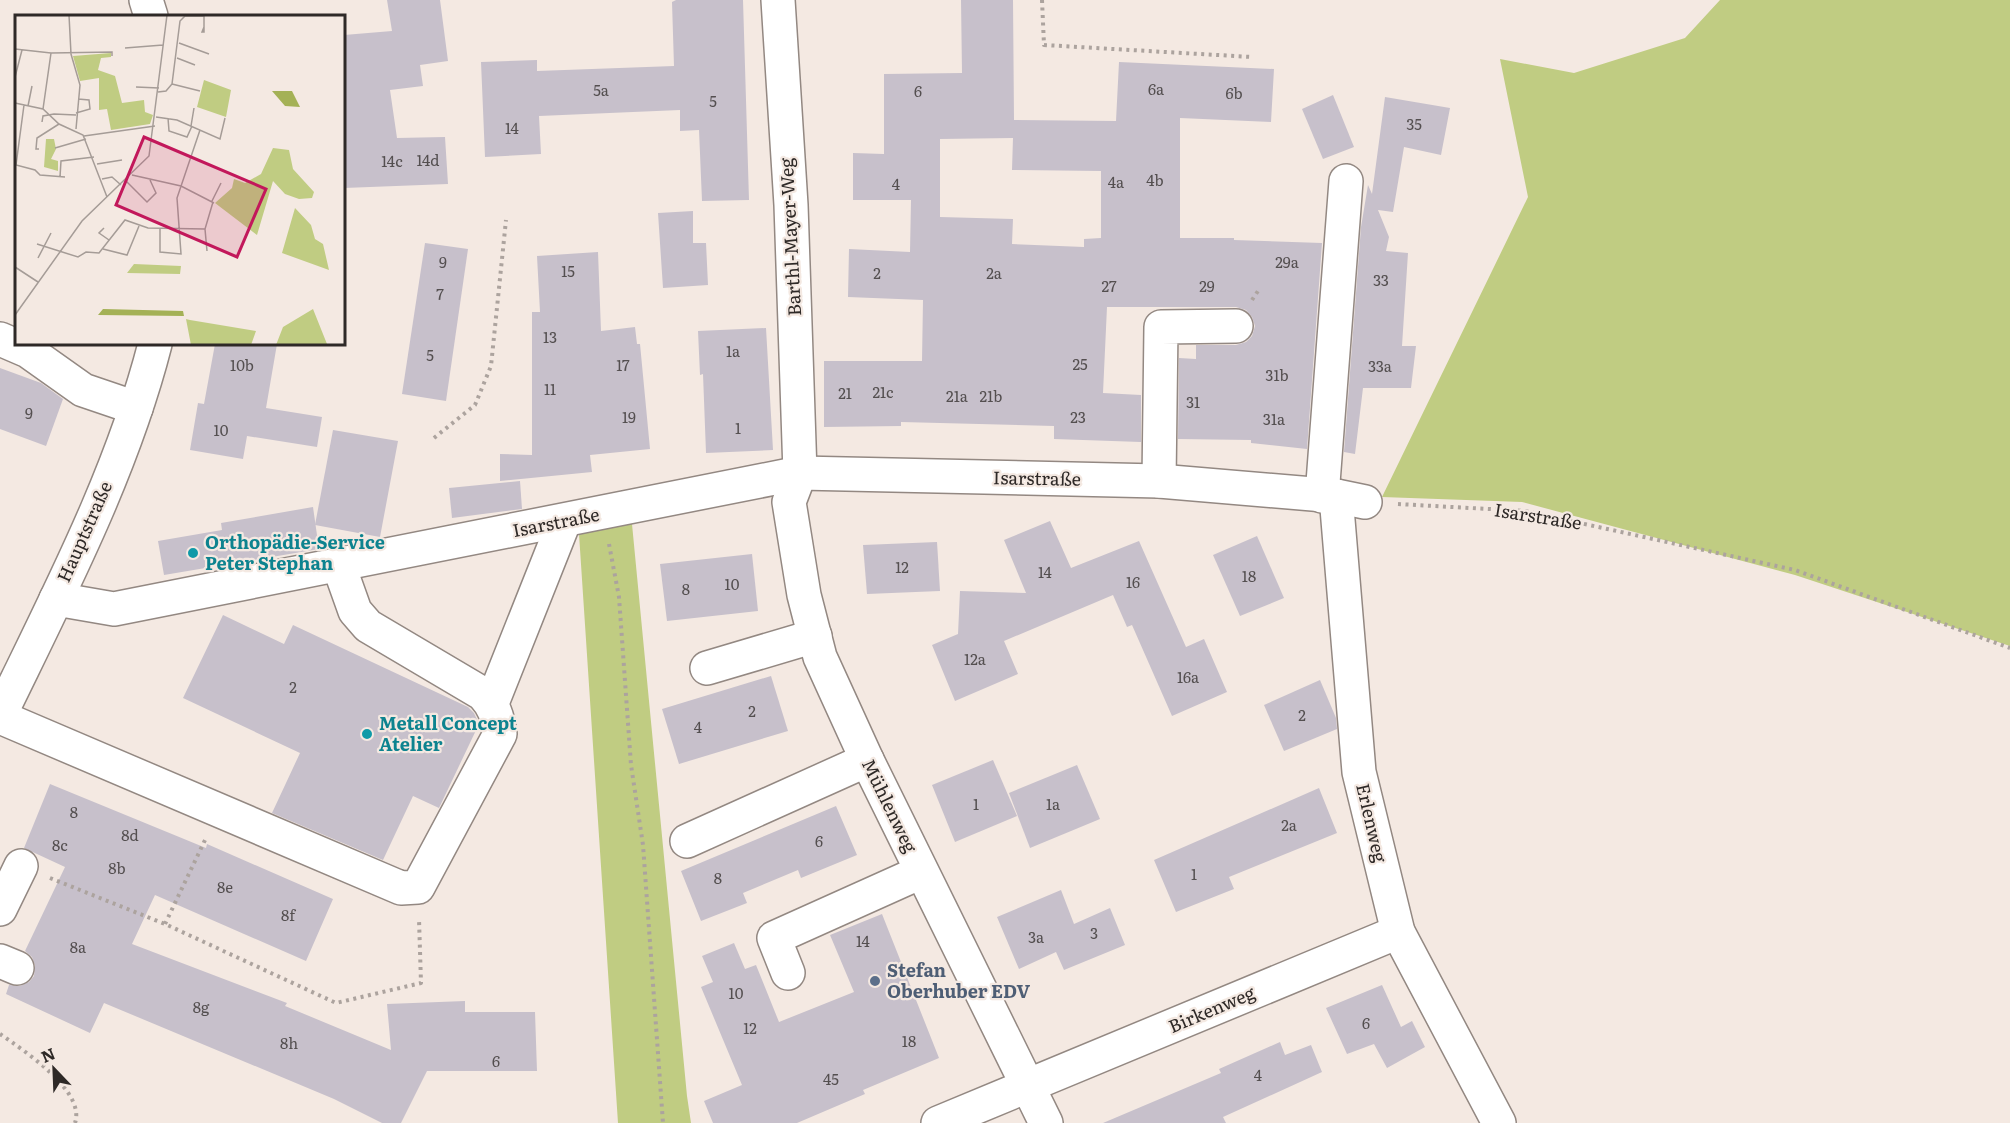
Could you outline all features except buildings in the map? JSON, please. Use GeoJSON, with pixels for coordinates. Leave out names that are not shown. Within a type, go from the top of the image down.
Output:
{"type":"FeatureCollection","features":[{"type":"Feature","properties":{"kind":"street"},"geometry":{"type":"LineString","coordinates":[[146,0],[151,15]]}},
{"type":"Feature","properties":{"kind":"street","name":"Barthl-Mayer-Weg"},"geometry":{"type":"LineString","coordinates":[[778,0],[791,206],[800,473]]}},
{"type":"Feature","properties":{"kind":"street","name":"Erlenweg"},"geometry":{"type":"LineString","coordinates":[[1346,181],[1341,498],[1359,772],[1398,932],[1499,1123]]}},
{"type":"Feature","properties":{"kind":"street"},"geometry":{"type":"LineString","coordinates":[[1159,481],[1161,327],[1236,326]]}},
{"type":"Feature","properties":{"kind":"street"},"geometry":{"type":"LineString","coordinates":[[0,339],[28,351],[83,390],[136,408]]}},
{"type":"Feature","properties":{"kind":"street","name":"Hauptstraße"},"geometry":{"type":"LineString","coordinates":[[0,716],[56,599],[136,408],[155,345]]}},
{"type":"Feature","properties":{"kind":"street","name":"Isarstraße"},"geometry":{"type":"LineString","coordinates":[[56,599],[114,609],[564,522],[800,473],[1159,481],[1341,498]]}},
{"type":"Feature","properties":{"kind":"street","name":"Mühlenweg"},"geometry":{"type":"LineString","coordinates":[[800,473],[789,502],[804,595],[820,657],[921,872],[1046,1123]]}},
{"type":"Feature","properties":{"kind":"street"},"geometry":{"type":"LineString","coordinates":[[492,703],[564,522]]}},
{"type":"Feature","properties":{"kind":"street"},"geometry":{"type":"LineString","coordinates":[[0,716],[401,888],[418,887],[500,734],[498,718],[492,703],[483,694],[368,626],[355,611],[339,566]]}},
{"type":"Feature","properties":{"kind":"street"},"geometry":{"type":"LineString","coordinates":[[707,668],[815,636]]}},
{"type":"Feature","properties":{"kind":"street"},"geometry":{"type":"LineString","coordinates":[[687,841],[867,760]]}},
{"type":"Feature","properties":{"kind":"street"},"geometry":{"type":"LineString","coordinates":[[0,909],[21,866]]}},
{"type":"Feature","properties":{"kind":"street"},"geometry":{"type":"LineString","coordinates":[[788,973],[774,938],[921,872]]}},
{"type":"Feature","properties":{"kind":"street","name":"Birkenweg"},"geometry":{"type":"LineString","coordinates":[[939,1123],[1398,932]]}},
{"type":"Feature","properties":{"kind":"path"},"geometry":{"type":"LineString","coordinates":[[1042,0],[1044,45],[1252,57]]}},
{"type":"Feature","properties":{"kind":"path"},"geometry":{"type":"LineString","coordinates":[[434,438],[475,405],[491,366],[506,220]]}},
{"type":"Feature","properties":{"kind":"path","name":"Isarstraße"},"geometry":{"type":"LineString","coordinates":[[1341,498],[1525,511],[1795,570],[2010,648]]}},
{"type":"Feature","properties":{"kind":"path"},"geometry":{"type":"LineString","coordinates":[[603,514],[620,597],[631,765],[643,845],[663,1123]]}},
{"type":"Feature","properties":{"kind":"path"},"geometry":{"type":"LineString","coordinates":[[21,866],[165,924],[336,1003],[421,983],[418,887]]}},
{"type":"Feature","properties":{"kind":"path"},"geometry":{"type":"LineString","coordinates":[[0,1034],[33,1057],[70,1094],[78,1115],[75,1123]]}},
{"type":"Feature","properties":{"kind":"green space"},"geometry":{"type":"Polygon","coordinates":[[[1720,0],[2010,0],[2010,646],[1795,575],[1522,502],[1382,497],[1528,197],[1500,59],[1574,73],[1685,38],[1720,0]]]}},
{"type":"Feature","properties":{"kind":"green space"},"geometry":{"type":"Polygon","coordinates":[[[632,524],[691,1123],[618,1123],[579,534],[632,524]]]}},
{"type":"Feature","properties":{"kind":"place","name":"Orthopädie-Service Peter Stephan"},"geometry":{"type":"Point","coordinates":[193,553]}},
{"type":"Feature","properties":{"kind":"place","name":"Metall Concept Atelier"},"geometry":{"type":"Point","coordinates":[367,734]}},
{"type":"Feature","properties":{"kind":"place","name":"Stefan Oberhuber EDV"},"geometry":{"type":"Point","coordinates":[875,981]}}]}
